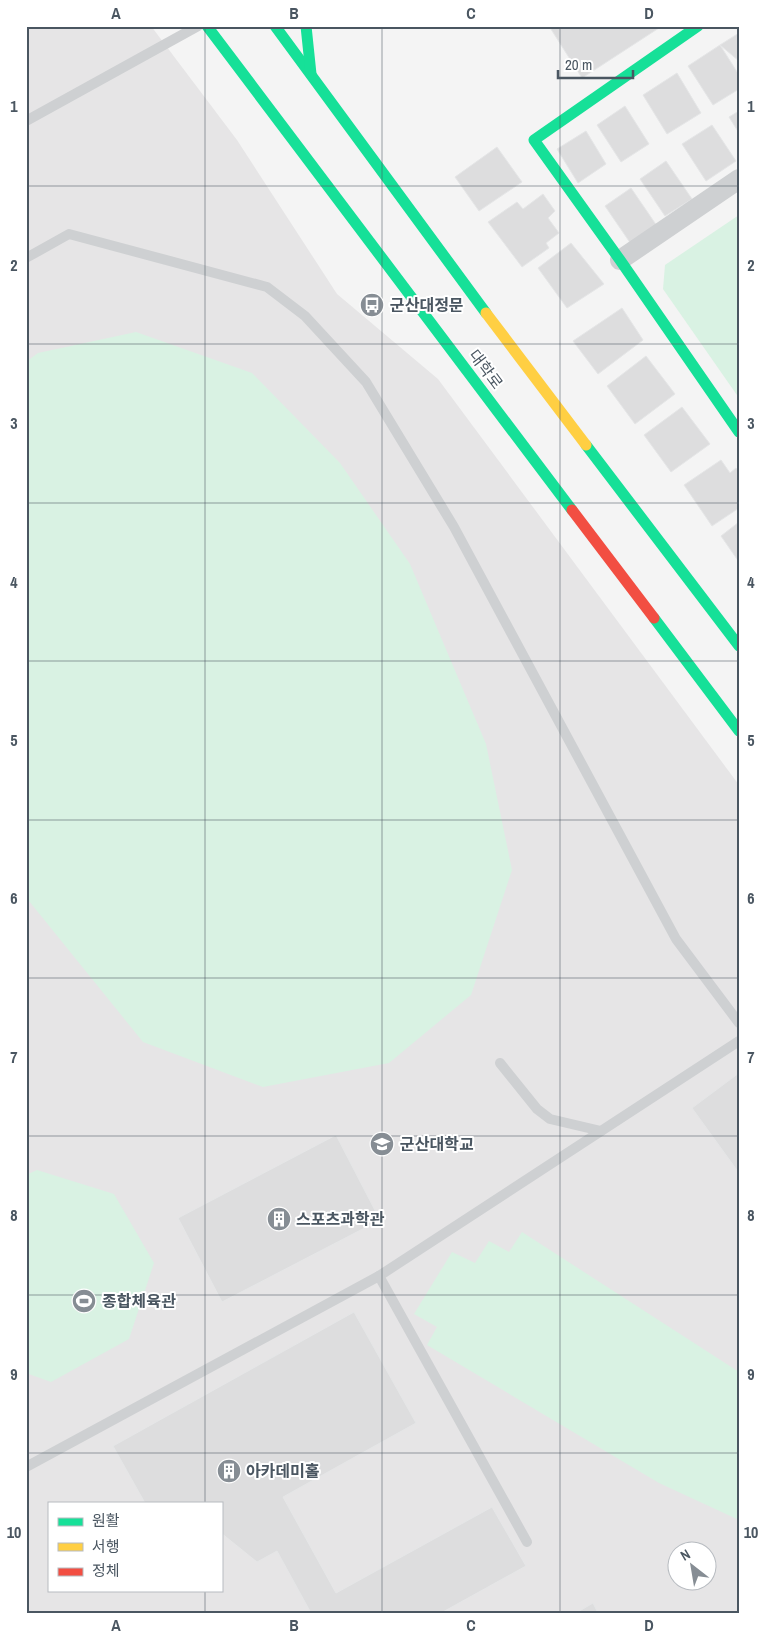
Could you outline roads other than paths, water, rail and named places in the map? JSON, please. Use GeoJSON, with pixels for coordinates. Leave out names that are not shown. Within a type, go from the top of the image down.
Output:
{"type":"FeatureCollection","features":[{"type":"Feature","properties":{"kind":"street","name":"대학로"},"geometry":{"type":"LineString","coordinates":[[207,26],[739,731]]}},
{"type":"Feature","properties":{"kind":"street","name":"대학로"},"geometry":{"type":"LineString","coordinates":[[275,26],[495,326],[739,646]]}},
{"type":"Feature","properties":{"kind":"street"},"geometry":{"type":"LineString","coordinates":[[306,26],[311,76]]}},
{"type":"Feature","properties":{"kind":"street"},"geometry":{"type":"LineString","coordinates":[[698,26],[534,140],[739,432]]}},
{"type":"Feature","properties":{"kind":"street"},"geometry":{"type":"LineString","coordinates":[[620,260],[739,179]]}},
{"type":"Feature","properties":{"kind":"lane"},"geometry":{"type":"LineString","coordinates":[[26,121],[198,26]]}},
{"type":"Feature","properties":{"kind":"lane"},"geometry":{"type":"LineString","coordinates":[[26,258],[69,234],[267,287],[304,316],[366,382],[454,527],[676,939],[739,1023]]}},
{"type":"Feature","properties":{"kind":"lane"},"geometry":{"type":"LineString","coordinates":[[26,1467],[379,1276],[739,1041]]}},
{"type":"Feature","properties":{"kind":"lane"},"geometry":{"type":"LineString","coordinates":[[500,1063],[536,1109],[550,1119],[601,1131]]}},
{"type":"Feature","properties":{"kind":"lane"},"geometry":{"type":"LineString","coordinates":[[379,1276],[527,1542]]}},
{"type":"Feature","properties":{"kind":"place","name":"군산대정문"},"geometry":{"type":"Point","coordinates":[372,305]}},
{"type":"Feature","properties":{"kind":"place","name":"군산대학교"},"geometry":{"type":"Point","coordinates":[382,1144]}},
{"type":"Feature","properties":{"kind":"place","name":"스포츠과학관"},"geometry":{"type":"Point","coordinates":[279,1219]}},
{"type":"Feature","properties":{"kind":"place","name":"종합체육관"},"geometry":{"type":"Point","coordinates":[84,1301]}},
{"type":"Feature","properties":{"kind":"place","name":"아카데미홀"},"geometry":{"type":"Point","coordinates":[229,1471]}}]}
